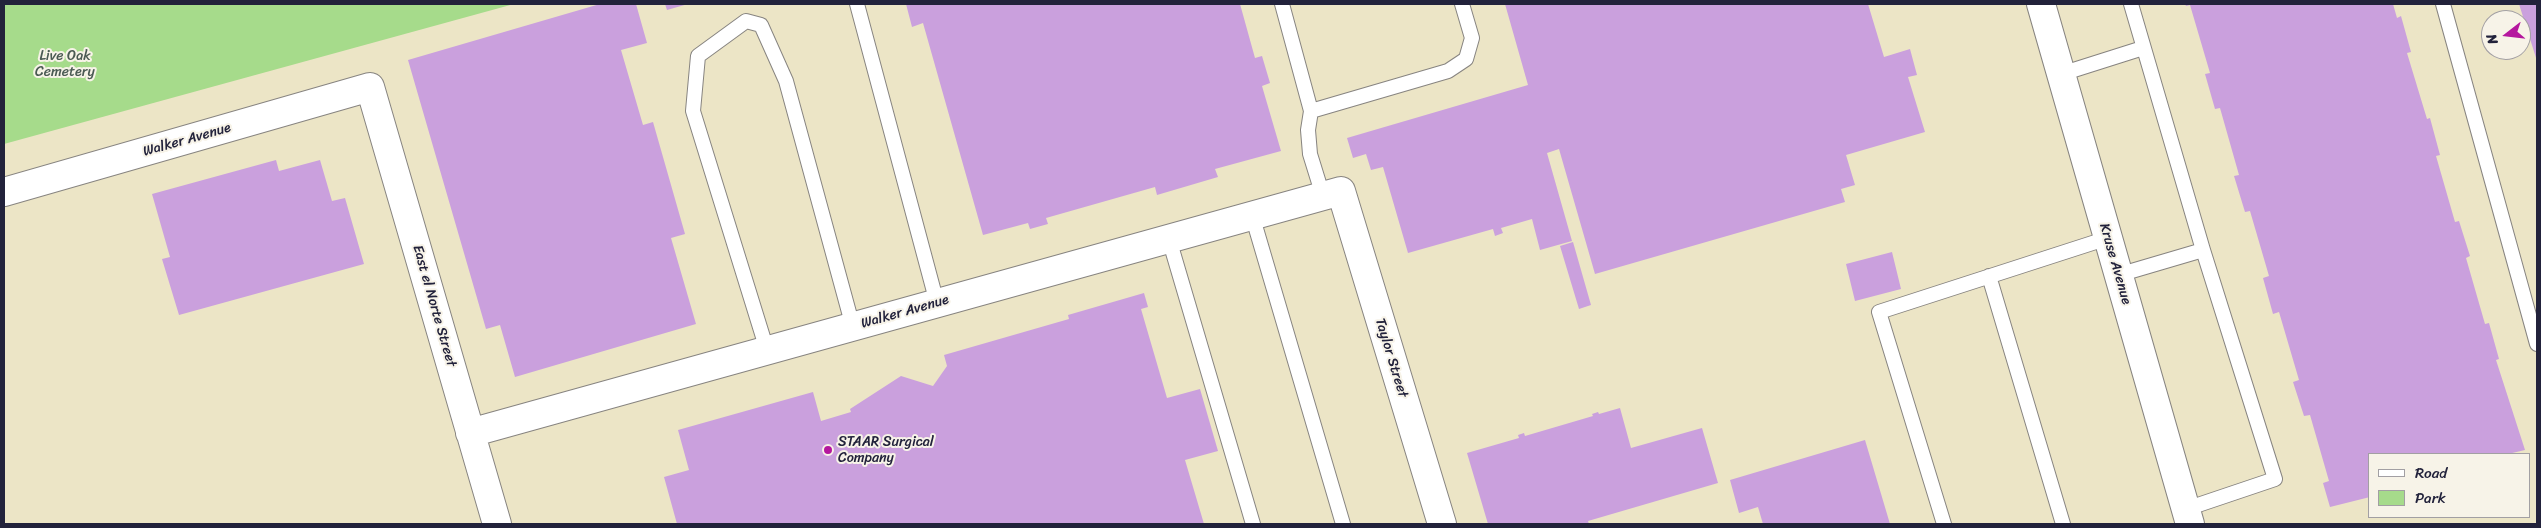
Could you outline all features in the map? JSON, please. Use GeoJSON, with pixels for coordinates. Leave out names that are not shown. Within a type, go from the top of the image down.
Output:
{"type":"FeatureCollection","features":[{"type":"Feature","properties":{"kind":"street","name":"Kruse Avenue"},"geometry":{"type":"LineString","coordinates":[[2041,4],[2188,516]]}},
{"type":"Feature","properties":{"kind":"street","name":"Walker Avenue"},"geometry":{"type":"LineString","coordinates":[[4,192],[370,88]]}},
{"type":"Feature","properties":{"kind":"street","name":"East el Norte Street"},"geometry":{"type":"LineString","coordinates":[[370,88],[497,524]]}},
{"type":"Feature","properties":{"kind":"street","name":"Walker Avenue"},"geometry":{"type":"LineString","coordinates":[[470,433],[1332,193]]}},
{"type":"Feature","properties":{"kind":"street","name":"Taylor Street"},"geometry":{"type":"LineString","coordinates":[[1332,193],[1442,524]]}},
{"type":"Feature","properties":{"kind":"lane"},"geometry":{"type":"LineString","coordinates":[[856,4],[937,303]]}},
{"type":"Feature","properties":{"kind":"lane"},"geometry":{"type":"LineString","coordinates":[[1282,4],[1311,111],[1308,130],[1310,154],[1332,193]]}},
{"type":"Feature","properties":{"kind":"lane"},"geometry":{"type":"LineString","coordinates":[[1311,111],[1448,71],[1466,60],[1472,38],[1462,4]]}},
{"type":"Feature","properties":{"kind":"lane"},"geometry":{"type":"LineString","coordinates":[[2131,4],[2203,250],[2275,479],[2188,516]]}},
{"type":"Feature","properties":{"kind":"lane"},"geometry":{"type":"LineString","coordinates":[[2443,4],[2537,344]]}},
{"type":"Feature","properties":{"kind":"lane"},"geometry":{"type":"LineString","coordinates":[[767,350],[693,111],[698,56],[746,21],[761,25],[786,80],[853,327]]}},
{"type":"Feature","properties":{"kind":"lane"},"geometry":{"type":"LineString","coordinates":[[2061,74],[2143,48]]}},
{"type":"Feature","properties":{"kind":"lane"},"geometry":{"type":"LineString","coordinates":[[1252,215],[1342,524]]}},
{"type":"Feature","properties":{"kind":"lane"},"geometry":{"type":"LineString","coordinates":[[1944,524],[1879,312],[2108,238]]}},
{"type":"Feature","properties":{"kind":"lane"},"geometry":{"type":"LineString","coordinates":[[1169,239],[1253,524]]}},
{"type":"Feature","properties":{"kind":"lane"},"geometry":{"type":"LineString","coordinates":[[2118,275],[2203,250]]}},
{"type":"Feature","properties":{"kind":"lane"},"geometry":{"type":"LineString","coordinates":[[1989,276],[2063,524]]}},
{"type":"Feature","properties":{"kind":"green space","name":"Live Oak Cemetery"},"geometry":{"type":"Polygon","coordinates":[[[4,4],[514,4],[4,144],[4,4]]]}},
{"type":"Feature","properties":{"kind":"building"},"geometry":{"type":"Polygon","coordinates":[[[600,4],[636,4],[647,43],[621,50],[643,125],[653,122],[685,234],[671,238],[696,324],[515,377],[500,325],[486,329],[408,60],[600,4]]]}},
{"type":"Feature","properties":{"kind":"building"},"geometry":{"type":"Polygon","coordinates":[[[665,4],[688,4],[667,10],[665,4]]]}},
{"type":"Feature","properties":{"kind":"building"},"geometry":{"type":"Polygon","coordinates":[[[906,4],[1240,4],[1255,58],[1262,56],[1270,83],[1262,86],[1281,151],[1215,169],[1218,177],[1157,195],[1155,187],[1046,218],[1048,224],[1030,229],[1028,223],[983,235],[923,23],[912,27],[906,4]]]}},
{"type":"Feature","properties":{"kind":"building"},"geometry":{"type":"Polygon","coordinates":[[[1505,4],[1868,4],[1884,57],[1910,49],[1917,75],[1908,77],[1925,132],[1846,155],[1855,185],[1841,189],[1845,202],[1595,274],[1559,149],[1547,153],[1572,241],[1540,250],[1532,219],[1501,228],[1503,233],[1495,236],[1493,229],[1408,253],[1383,167],[1371,170],[1366,154],[1353,158],[1347,138],[1528,85],[1505,4]]]}},
{"type":"Feature","properties":{"kind":"building"},"geometry":{"type":"Polygon","coordinates":[[[2185,4],[2393,4],[2397,18],[2401,16],[2411,52],[2407,53],[2427,119],[2430,118],[2440,155],[2436,156],[2455,222],[2459,221],[2470,256],[2466,258],[2485,324],[2489,323],[2499,359],[2496,360],[2525,450],[2512,453],[2368,453],[2368,498],[2330,507],[2323,483],[2329,481],[2310,415],[2304,416],[2293,382],[2299,380],[2279,312],[2273,314],[2263,278],[2269,276],[2250,211],[2245,212],[2234,176],[2239,175],[2220,108],[2215,109],[2205,74],[2210,73],[2190,5],[2186,6],[2185,4]]]}},
{"type":"Feature","properties":{"kind":"building"},"geometry":{"type":"Polygon","coordinates":[[[2519,4],[2537,4],[2537,61],[2531,42],[2531,10],[2521,10],[2519,4]]]}},
{"type":"Feature","properties":{"kind":"building"},"geometry":{"type":"Polygon","coordinates":[[[276,160],[279,171],[320,160],[332,201],[345,198],[364,264],[179,315],[162,259],[170,257],[152,194],[276,160]]]}},
{"type":"Feature","properties":{"kind":"building"},"geometry":{"type":"Polygon","coordinates":[[[1573,242],[1591,305],[1579,309],[1560,246],[1573,242]]]}},
{"type":"Feature","properties":{"kind":"building"},"geometry":{"type":"Polygon","coordinates":[[[1892,252],[1901,289],[1855,301],[1846,264],[1892,252]]]}},
{"type":"Feature","properties":{"kind":"building"},"geometry":{"type":"Polygon","coordinates":[[[1144,293],[1148,307],[1141,309],[1167,398],[1200,389],[1218,451],[1185,460],[1204,524],[677,524],[664,477],[689,470],[678,430],[813,392],[821,421],[851,412],[850,409],[901,376],[933,386],[947,366],[944,355],[1069,319],[1068,315],[1144,293]]]}},
{"type":"Feature","properties":{"kind":"building"},"geometry":{"type":"Polygon","coordinates":[[[1620,408],[1631,448],[1702,428],[1718,483],[1588,521],[1589,524],[1488,524],[1467,453],[1519,438],[1518,435],[1524,433],[1525,436],[1593,416],[1592,414],[1598,412],[1599,414],[1620,408]]]}},
{"type":"Feature","properties":{"kind":"building"},"geometry":{"type":"Polygon","coordinates":[[[1865,440],[1890,524],[1763,524],[1758,507],[1739,513],[1730,480],[1865,440]]]}},
{"type":"Feature","properties":{"kind":"place","name":"STAAR Surgical Company"},"geometry":{"type":"Point","coordinates":[828,450]}}]}
